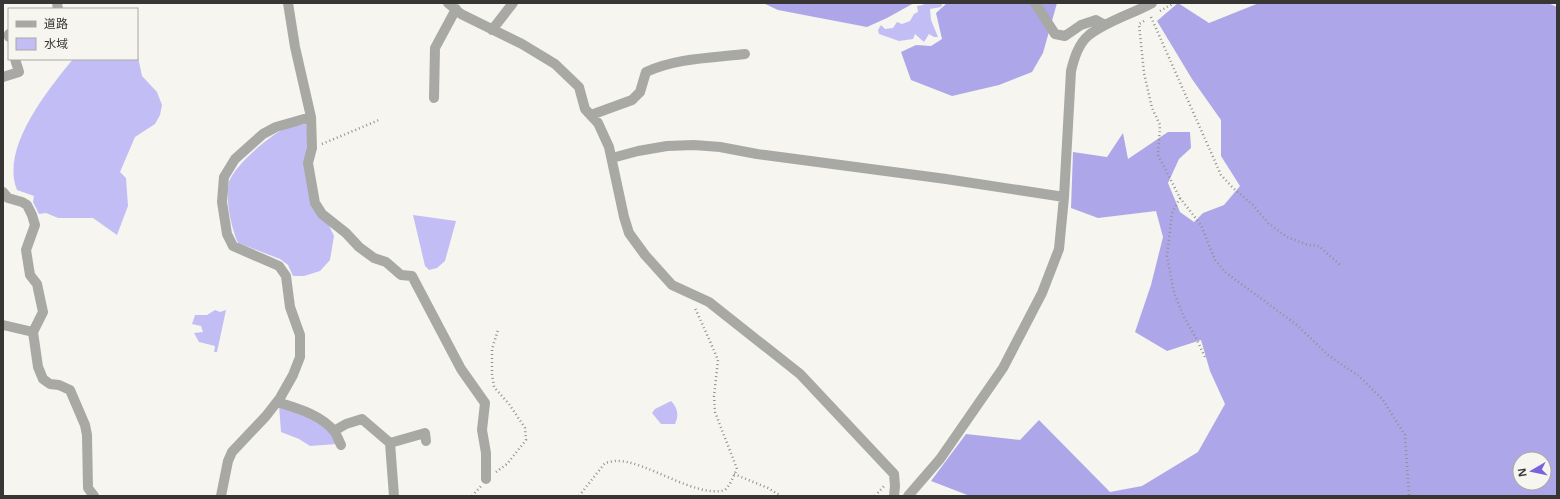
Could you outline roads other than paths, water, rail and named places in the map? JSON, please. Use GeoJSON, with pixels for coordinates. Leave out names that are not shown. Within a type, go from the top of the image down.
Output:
{"type":"FeatureCollection","features":[{"type":"Feature","properties":{"kind":"street"},"geometry":{"type":"LineString","coordinates":[[288,3],[295,47],[311,117],[312,148],[308,163],[315,203],[322,214],[346,232],[359,247],[369,254],[386,262],[402,275],[412,276],[461,369],[485,403],[482,430],[486,453],[486,479]]}},
{"type":"Feature","properties":{"kind":"street"},"geometry":{"type":"LineString","coordinates":[[492,30],[513,3]]}},
{"type":"Feature","properties":{"kind":"street"},"geometry":{"type":"LineString","coordinates":[[1035,3],[1055,34],[1065,36],[1081,25],[1096,20],[1105,25]]}},
{"type":"Feature","properties":{"kind":"street"},"geometry":{"type":"LineString","coordinates":[[908,496],[940,459],[1003,368],[1042,293],[1059,249],[1064,197],[1071,71],[1076,54],[1088,36],[1105,25],[1152,3]]}},
{"type":"Feature","properties":{"kind":"street"},"geometry":{"type":"LineString","coordinates":[[434,98],[435,48],[452,6],[461,14],[522,44],[555,64],[579,87],[585,108],[598,123],[609,147],[624,217],[629,233],[645,255],[672,285],[709,302],[800,374],[894,474],[894,496]]}},
{"type":"Feature","properties":{"kind":"street"},"geometry":{"type":"LineString","coordinates":[[591,114],[632,100],[640,92],[646,72],[659,66],[677,62],[745,54]]}},
{"type":"Feature","properties":{"kind":"street"},"geometry":{"type":"LineString","coordinates":[[3,77],[19,72],[15,60]]}},
{"type":"Feature","properties":{"kind":"street"},"geometry":{"type":"LineString","coordinates":[[221,496],[228,461],[232,452],[277,402],[293,375],[300,357],[300,335],[290,306],[286,276],[279,266],[233,246],[227,234],[222,202],[224,177],[235,159],[263,134],[276,126],[311,117]]}},
{"type":"Feature","properties":{"kind":"street"},"geometry":{"type":"LineString","coordinates":[[612,158],[638,151],[667,146],[694,145],[720,147],[757,154],[946,179],[1064,197]]}},
{"type":"Feature","properties":{"kind":"street"},"geometry":{"type":"LineString","coordinates":[[3,192],[8,198],[27,205],[32,215],[34,225],[26,250],[30,275],[37,284],[43,312],[33,332],[38,367],[43,379],[50,384],[59,385],[70,390],[85,425],[87,435],[88,488],[94,496]]}},
{"type":"Feature","properties":{"kind":"street"},"geometry":{"type":"LineString","coordinates":[[3,325],[33,332]]}},
{"type":"Feature","properties":{"kind":"street"},"geometry":{"type":"LineString","coordinates":[[277,402],[304,411],[322,421],[334,431],[341,445]]}},
{"type":"Feature","properties":{"kind":"street"},"geometry":{"type":"LineString","coordinates":[[334,431],[346,424],[362,418],[390,443],[394,496]]}},
{"type":"Feature","properties":{"kind":"street"},"geometry":{"type":"LineString","coordinates":[[390,443],[425,432],[426,441]]}},
{"type":"Feature","properties":{"kind":"water"},"geometry":{"type":"Polygon","coordinates":[[[924,3],[943,3],[941,7],[930,9],[931,20],[938,37],[934,37],[929,34],[924,42],[915,34],[913,39],[899,41],[879,34],[878,30],[881,25],[885,29],[893,28],[897,22],[902,24],[910,21],[914,14],[918,12],[917,6],[923,5],[924,3]]]}},
{"type":"Feature","properties":{"kind":"water"},"geometry":{"type":"Polygon","coordinates":[[[138,57],[142,76],[157,92],[162,105],[160,115],[155,124],[135,137],[120,172],[126,178],[128,206],[117,235],[93,218],[58,218],[46,213],[39,214],[33,202],[34,196],[17,190],[14,174],[15,156],[29,120],[51,87],[72,60],[138,60],[138,57]]]}},
{"type":"Feature","properties":{"kind":"water"},"geometry":{"type":"Polygon","coordinates":[[[306,124],[309,148],[307,179],[334,236],[330,260],[320,271],[304,276],[293,276],[288,265],[280,259],[238,243],[229,213],[228,189],[229,182],[237,168],[268,139],[282,130],[306,124]]]}},
{"type":"Feature","properties":{"kind":"water"},"geometry":{"type":"Polygon","coordinates":[[[413,215],[456,221],[445,261],[437,268],[429,270],[425,266],[413,215]]]}},
{"type":"Feature","properties":{"kind":"water"},"geometry":{"type":"Polygon","coordinates":[[[215,310],[220,312],[226,310],[217,352],[214,352],[215,346],[199,342],[194,333],[203,332],[201,326],[192,324],[195,315],[207,315],[215,310]]]}},
{"type":"Feature","properties":{"kind":"water"},"geometry":{"type":"Polygon","coordinates":[[[671,401],[677,412],[675,424],[661,424],[652,413],[655,409],[671,401]]]}},
{"type":"Feature","properties":{"kind":"water"},"geometry":{"type":"Polygon","coordinates":[[[279,405],[303,412],[331,431],[337,444],[310,446],[299,439],[281,432],[279,405]]]}}]}
